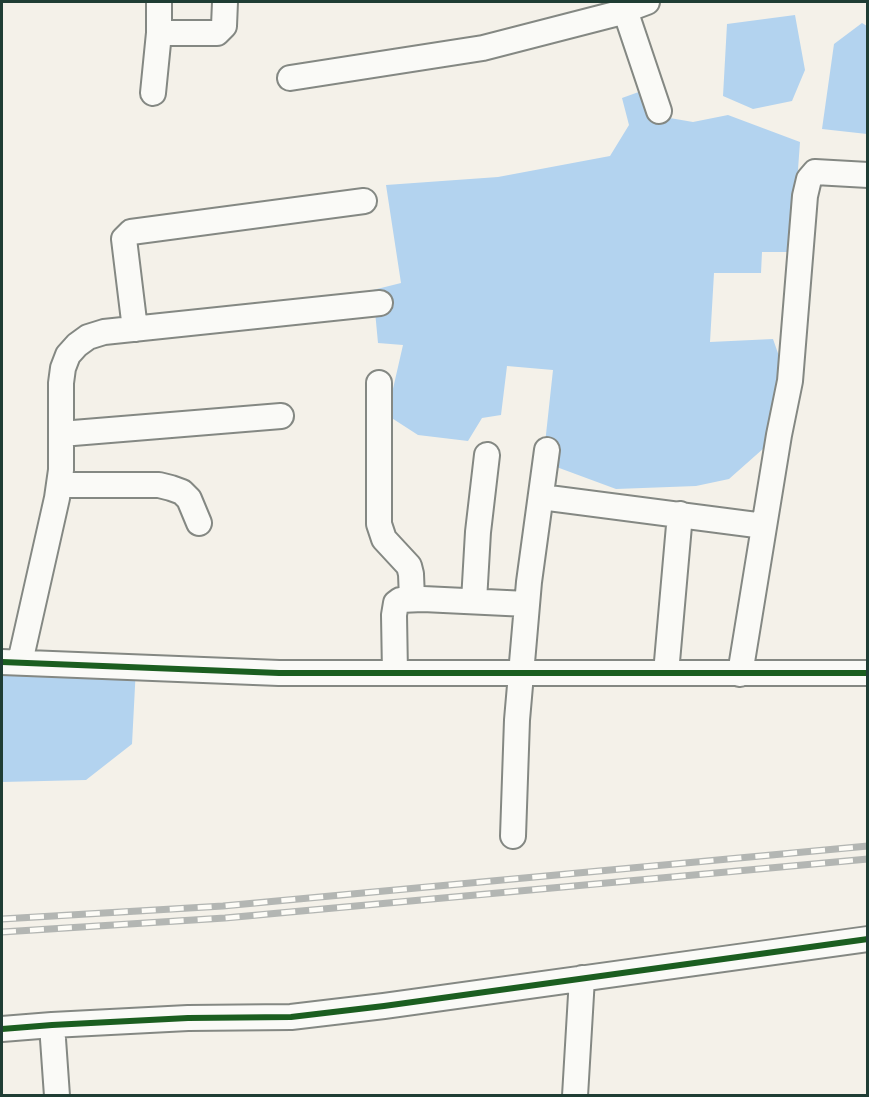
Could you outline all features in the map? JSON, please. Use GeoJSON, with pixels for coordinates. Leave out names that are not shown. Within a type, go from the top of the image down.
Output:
{"type":"FeatureCollection","features":[{"type":"Feature","properties":{"kind":"street"},"geometry":{"type":"LineString","coordinates":[[153,93],[159,33],[159,2]]}},
{"type":"Feature","properties":{"kind":"street"},"geometry":{"type":"LineString","coordinates":[[159,33],[217,33],[225,26],[225,2]]}},
{"type":"Feature","properties":{"kind":"street"},"geometry":{"type":"LineString","coordinates":[[290,78],[483,48],[546,33],[647,2]]}},
{"type":"Feature","properties":{"kind":"street"},"geometry":{"type":"LineString","coordinates":[[625,10],[659,111]]}},
{"type":"Feature","properties":{"kind":"street"},"geometry":{"type":"LineString","coordinates":[[740,674],[790,381],[805,196],[809,179],[815,172],[867,175]]}},
{"type":"Feature","properties":{"kind":"street"},"geometry":{"type":"LineString","coordinates":[[135,329],[124,248],[124,239],[131,232],[364,201]]}},
{"type":"Feature","properties":{"kind":"street"},"geometry":{"type":"LineString","coordinates":[[380,303],[104,332],[88,337],[77,345],[68,355],[63,368],[59,485],[52,527],[11,662],[279,673],[867,673]]}},
{"type":"Feature","properties":{"kind":"street"},"geometry":{"type":"LineString","coordinates":[[379,383],[379,524],[384,539],[409,567],[412,599]]}},
{"type":"Feature","properties":{"kind":"street"},"geometry":{"type":"LineString","coordinates":[[61,434],[281,416]]}},
{"type":"Feature","properties":{"kind":"street"},"geometry":{"type":"LineString","coordinates":[[513,836],[521,672],[527,604],[547,450]]}},
{"type":"Feature","properties":{"kind":"street"},"geometry":{"type":"LineString","coordinates":[[474,601],[478,532],[487,455]]}},
{"type":"Feature","properties":{"kind":"street"},"geometry":{"type":"LineString","coordinates":[[59,485],[159,485],[171,488],[182,492],[189,499],[199,523]]}},
{"type":"Feature","properties":{"kind":"street"},"geometry":{"type":"LineString","coordinates":[[541,497],[764,526]]}},
{"type":"Feature","properties":{"kind":"street"},"geometry":{"type":"LineString","coordinates":[[666,673],[680,514]]}},
{"type":"Feature","properties":{"kind":"street"},"geometry":{"type":"LineString","coordinates":[[395,673],[394,608],[400,600],[527,604]]}},
{"type":"Feature","properties":{"kind":"street"},"geometry":{"type":"LineString","coordinates":[[2,1029],[188,1018],[291,1017],[867,939]]}},
{"type":"Feature","properties":{"kind":"street"},"geometry":{"type":"LineString","coordinates":[[575,1095],[582,978]]}},
{"type":"Feature","properties":{"kind":"street"},"geometry":{"type":"LineString","coordinates":[[52,1025],[57,1095]]}},
{"type":"Feature","properties":{"kind":"water"},"geometry":{"type":"Polygon","coordinates":[[[795,15],[805,70],[792,101],[753,109],[723,96],[727,24],[795,15]]]}},
{"type":"Feature","properties":{"kind":"water"},"geometry":{"type":"Polygon","coordinates":[[[862,23],[867,26],[867,134],[822,129],[834,44],[862,23]]]}},
{"type":"Feature","properties":{"kind":"water"},"geometry":{"type":"Polygon","coordinates":[[[647,89],[664,117],[693,122],[728,115],[800,142],[792,252],[762,252],[761,273],[714,273],[710,342],[773,339],[780,359],[774,417],[764,448],[729,479],[696,486],[616,489],[543,462],[553,370],[507,366],[501,415],[482,418],[468,441],[418,435],[387,415],[403,345],[378,343],[373,290],[401,283],[386,185],[498,177],[610,156],[629,125],[622,98],[647,89]]]}},
{"type":"Feature","properties":{"kind":"water"},"geometry":{"type":"Polygon","coordinates":[[[94,653],[136,667],[132,744],[86,780],[2,782],[2,655],[94,653]]]}},
{"type":"Feature","properties":{"kind":"railway"},"geometry":{"type":"LineString","coordinates":[[2,919],[223,906],[868,846]]}},
{"type":"Feature","properties":{"kind":"railway"},"geometry":{"type":"LineString","coordinates":[[2,932],[225,918],[868,859]]}},
{"type":"Feature","properties":{"kind":"cycle path"},"geometry":{"type":"LineString","coordinates":[[2,662],[279,673],[868,673]]}},
{"type":"Feature","properties":{"kind":"cycle path"},"geometry":{"type":"LineString","coordinates":[[2,1029],[188,1018],[291,1017],[868,939]]}}]}
